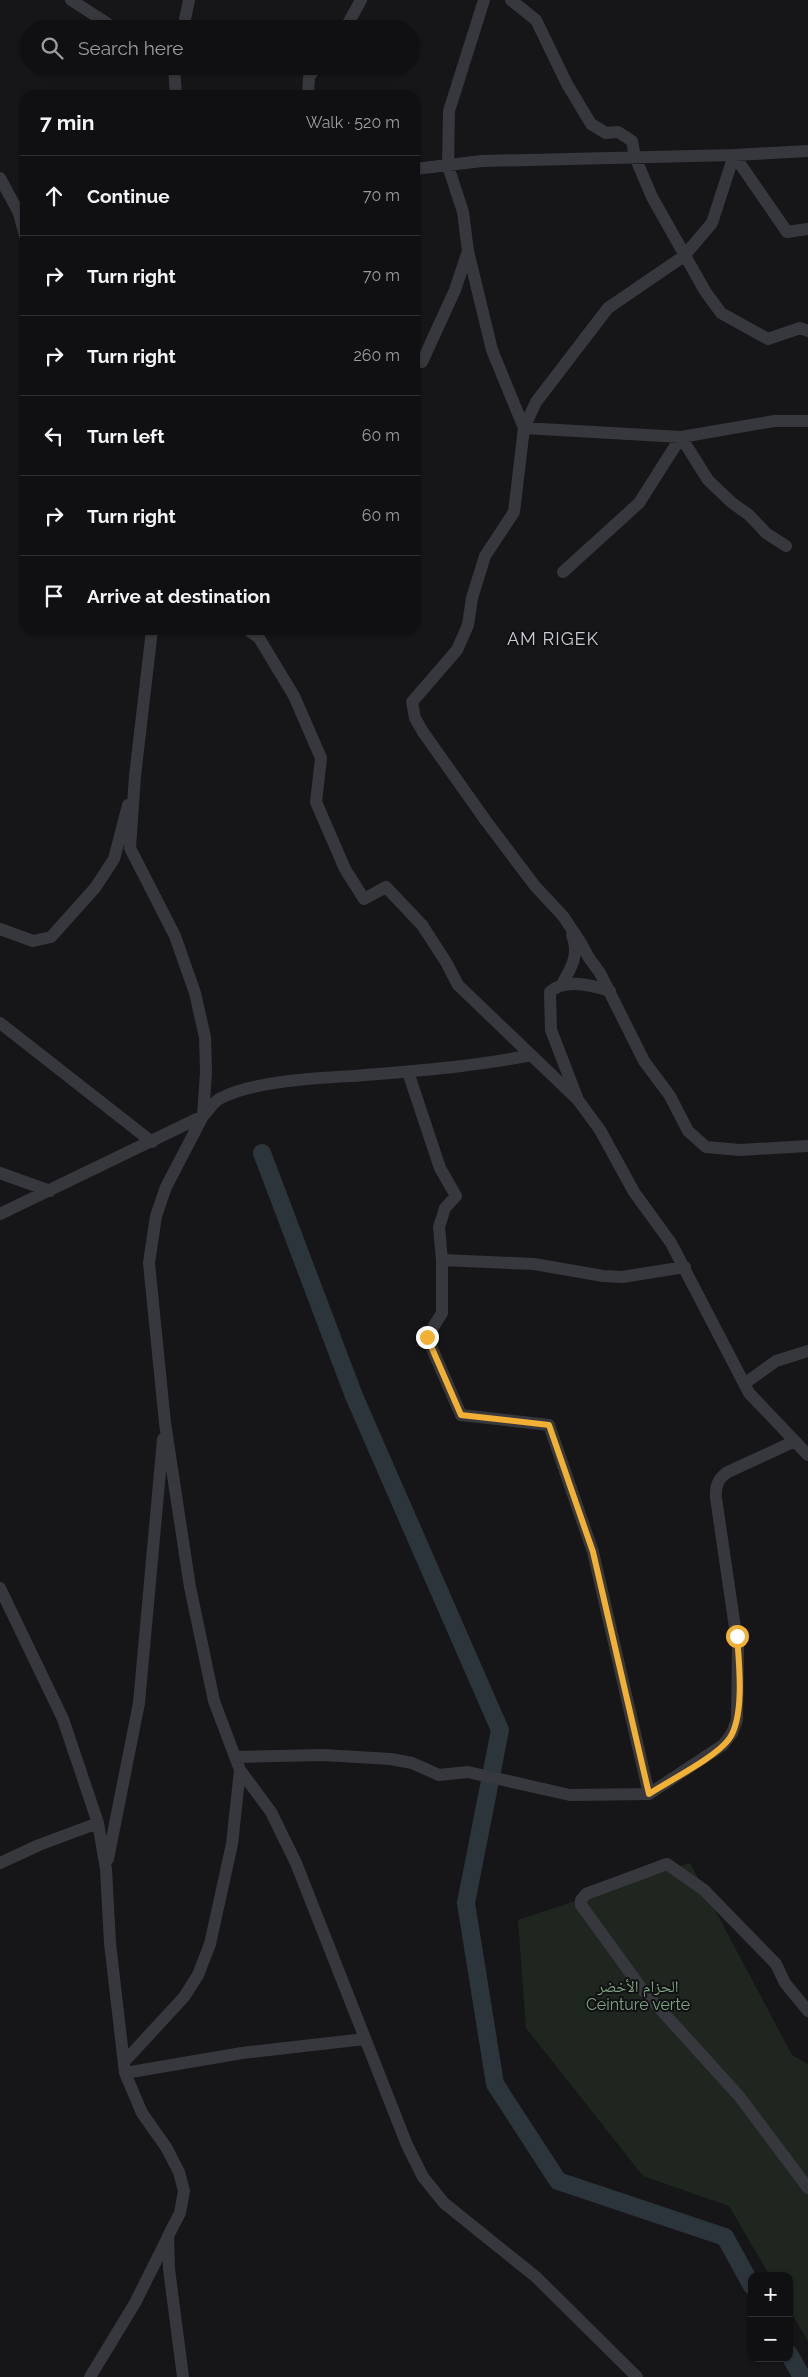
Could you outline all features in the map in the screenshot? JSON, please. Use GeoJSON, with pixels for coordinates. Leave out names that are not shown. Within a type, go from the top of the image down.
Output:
{"type":"FeatureCollection","features":[{"type":"Feature","properties":{"kind":"street"},"geometry":{"type":"LineString","coordinates":[[71,0],[102,20]]}},
{"type":"Feature","properties":{"kind":"street"},"geometry":{"type":"LineString","coordinates":[[182,20],[189,0]]}},
{"type":"Feature","properties":{"kind":"street"},"geometry":{"type":"LineString","coordinates":[[350,20],[361,0]]}},
{"type":"Feature","properties":{"kind":"street"},"geometry":{"type":"LineString","coordinates":[[484,0],[450,111],[448,166],[463,212],[468,251],[492,350],[524,428]]}},
{"type":"Feature","properties":{"kind":"street"},"geometry":{"type":"LineString","coordinates":[[511,0],[536,20],[567,84],[591,124],[606,133],[618,132],[632,141],[635,157],[652,197],[684,256],[721,313],[768,339],[800,328],[808,331]]}},
{"type":"Feature","properties":{"kind":"street"},"geometry":{"type":"LineString","coordinates":[[175,75],[176,90]]}},
{"type":"Feature","properties":{"kind":"street"},"geometry":{"type":"LineString","coordinates":[[308,90],[310,75]]}},
{"type":"Feature","properties":{"kind":"street"},"geometry":{"type":"LineString","coordinates":[[420,169],[482,161],[734,156],[808,151]]}},
{"type":"Feature","properties":{"kind":"street"},"geometry":{"type":"LineString","coordinates":[[734,156],[787,232],[808,229]]}},
{"type":"Feature","properties":{"kind":"street"},"geometry":{"type":"LineString","coordinates":[[734,156],[712,223],[684,256],[608,308],[536,402],[524,428],[514,512],[485,556],[472,598],[468,625],[457,650],[412,702],[415,718],[429,740],[535,886],[563,916],[610,991],[644,1061],[670,1096],[688,1131],[706,1147],[740,1150],[808,1146]]}},
{"type":"Feature","properties":{"kind":"street"},"geometry":{"type":"LineString","coordinates":[[0,178],[20,207]]}},
{"type":"Feature","properties":{"kind":"street"},"geometry":{"type":"LineString","coordinates":[[420,361],[422,362],[455,290],[468,251]]}},
{"type":"Feature","properties":{"kind":"street"},"geometry":{"type":"LineString","coordinates":[[524,428],[681,437],[774,420],[808,421]]}},
{"type":"Feature","properties":{"kind":"street"},"geometry":{"type":"LineString","coordinates":[[681,437],[708,480],[730,502],[749,515],[766,533],[786,546]]}},
{"type":"Feature","properties":{"kind":"street"},"geometry":{"type":"LineString","coordinates":[[562,572],[639,502],[681,437]]}},
{"type":"Feature","properties":{"kind":"street"},"geometry":{"type":"LineString","coordinates":[[151,635],[130,848],[175,936],[195,993],[205,1038],[206,1072],[203,1116]]}},
{"type":"Feature","properties":{"kind":"street"},"geometry":{"type":"LineString","coordinates":[[255,635],[259,638],[294,696],[321,758],[316,802],[345,870],[359,892],[364,899],[386,887],[422,926],[446,962],[458,985],[531,1055],[548,1074],[578,1100],[600,1130],[634,1192],[671,1243],[748,1393],[808,1455]]}},
{"type":"Feature","properties":{"kind":"street"},"geometry":{"type":"LineString","coordinates":[[0,929],[33,941],[51,937],[71,917],[95,888],[114,859],[136,776]]}},
{"type":"Feature","properties":{"kind":"street"},"geometry":{"type":"LineString","coordinates":[[563,916],[575,948],[575,960],[562,984],[550,992],[549,1016],[555,1044],[578,1100]]}},
{"type":"Feature","properties":{"kind":"street"},"geometry":{"type":"LineString","coordinates":[[562,984],[581,985],[610,991]]}},
{"type":"Feature","properties":{"kind":"street"},"geometry":{"type":"LineString","coordinates":[[0,1023],[152,1142]]}},
{"type":"Feature","properties":{"kind":"street"},"geometry":{"type":"LineString","coordinates":[[531,1055],[500,1061],[408,1072],[296,1080],[240,1090],[220,1098],[203,1116],[164,1194],[156,1216],[149,1263],[165,1423],[190,1587],[214,1701],[240,1770],[271,1812],[296,1863],[407,2145],[423,2177],[444,2203],[536,2277],[636,2377]]}},
{"type":"Feature","properties":{"kind":"street"},"geometry":{"type":"LineString","coordinates":[[408,1072],[440,1168],[456,1196],[445,1208],[439,1228],[442,1260],[442,1313],[427,1337],[461,1415],[549,1425],[593,1552],[649,1794]]}},
{"type":"Feature","properties":{"kind":"street"},"geometry":{"type":"LineString","coordinates":[[0,1214],[203,1116]]}},
{"type":"Feature","properties":{"kind":"street"},"geometry":{"type":"LineString","coordinates":[[0,1173],[50,1191]]}},
{"type":"Feature","properties":{"kind":"street"},"geometry":{"type":"LineString","coordinates":[[442,1260],[534,1264],[603,1276],[622,1277],[685,1268]]}},
{"type":"Feature","properties":{"kind":"street"},"geometry":{"type":"LineString","coordinates":[[744,1384],[776,1361],[808,1351]]}},
{"type":"Feature","properties":{"kind":"street"},"geometry":{"type":"LineString","coordinates":[[106,1869],[139,1703],[165,1423]]}},
{"type":"Feature","properties":{"kind":"street"},"geometry":{"type":"LineString","coordinates":[[236,1757],[323,1755],[391,1759],[412,1763],[439,1776],[468,1772],[570,1795],[649,1794],[723,1745],[732,1734],[737,1720],[738,1648],[716,1498],[716,1486],[723,1475],[728,1472],[794,1441]]}},
{"type":"Feature","properties":{"kind":"street"},"geometry":{"type":"LineString","coordinates":[[0,1588],[63,1719],[98,1823],[106,1869],[110,1943],[125,2067],[142,2113],[166,2148],[178,2172],[184,2191],[180,2213],[135,2302],[90,2377]]}},
{"type":"Feature","properties":{"kind":"street"},"geometry":{"type":"LineString","coordinates":[[125,2067],[184,1997],[198,1975],[207,1951],[232,1844],[240,1770]]}},
{"type":"Feature","properties":{"kind":"street"},"geometry":{"type":"LineString","coordinates":[[0,1862],[98,1823]]}},
{"type":"Feature","properties":{"kind":"street"},"geometry":{"type":"LineString","coordinates":[[808,2011],[785,1983],[776,1964],[704,1890],[667,1864],[586,1894],[581,1900],[581,1905],[642,1989],[739,2096],[808,2188]]}},
{"type":"Feature","properties":{"kind":"street"},"geometry":{"type":"LineString","coordinates":[[125,2067],[365,2040]]}},
{"type":"Feature","properties":{"kind":"street"},"geometry":{"type":"LineString","coordinates":[[168,2236],[169,2269],[183,2377]]}},
{"type":"Feature","properties":{"kind":"green space","name":"الحزام الأخضر Ceinture verte"},"geometry":{"type":"Polygon","coordinates":[[[690,1863],[792,2055],[808,2064],[808,2341],[793,2316],[793,2272],[768,2272],[729,2206],[643,2176],[526,2028],[518,1920],[690,1863]]]}},
{"type":"Feature","properties":{"kind":"waterway"},"geometry":{"type":"LineString","coordinates":[[262,1153],[354,1396],[500,1730],[466,1903],[495,2084],[558,2181],[725,2237],[748,2279]]}},
{"type":"Feature","properties":{"kind":"waterway"},"geometry":{"type":"LineString","coordinates":[[793,2361],[802,2377]]}},
{"type":"Feature","properties":{"kind":"district","name":"AM RIGEK"},"geometry":{"type":"Point","coordinates":[553,639]}},
{"type":"Feature","properties":{"kind":"route"},"geometry":{"type":"LineString","coordinates":[[427,1337],[461,1415],[549,1425],[593,1552],[649,1794],[717,1750],[732,1734],[737,1720],[738,1705],[737,1636]]}}]}
